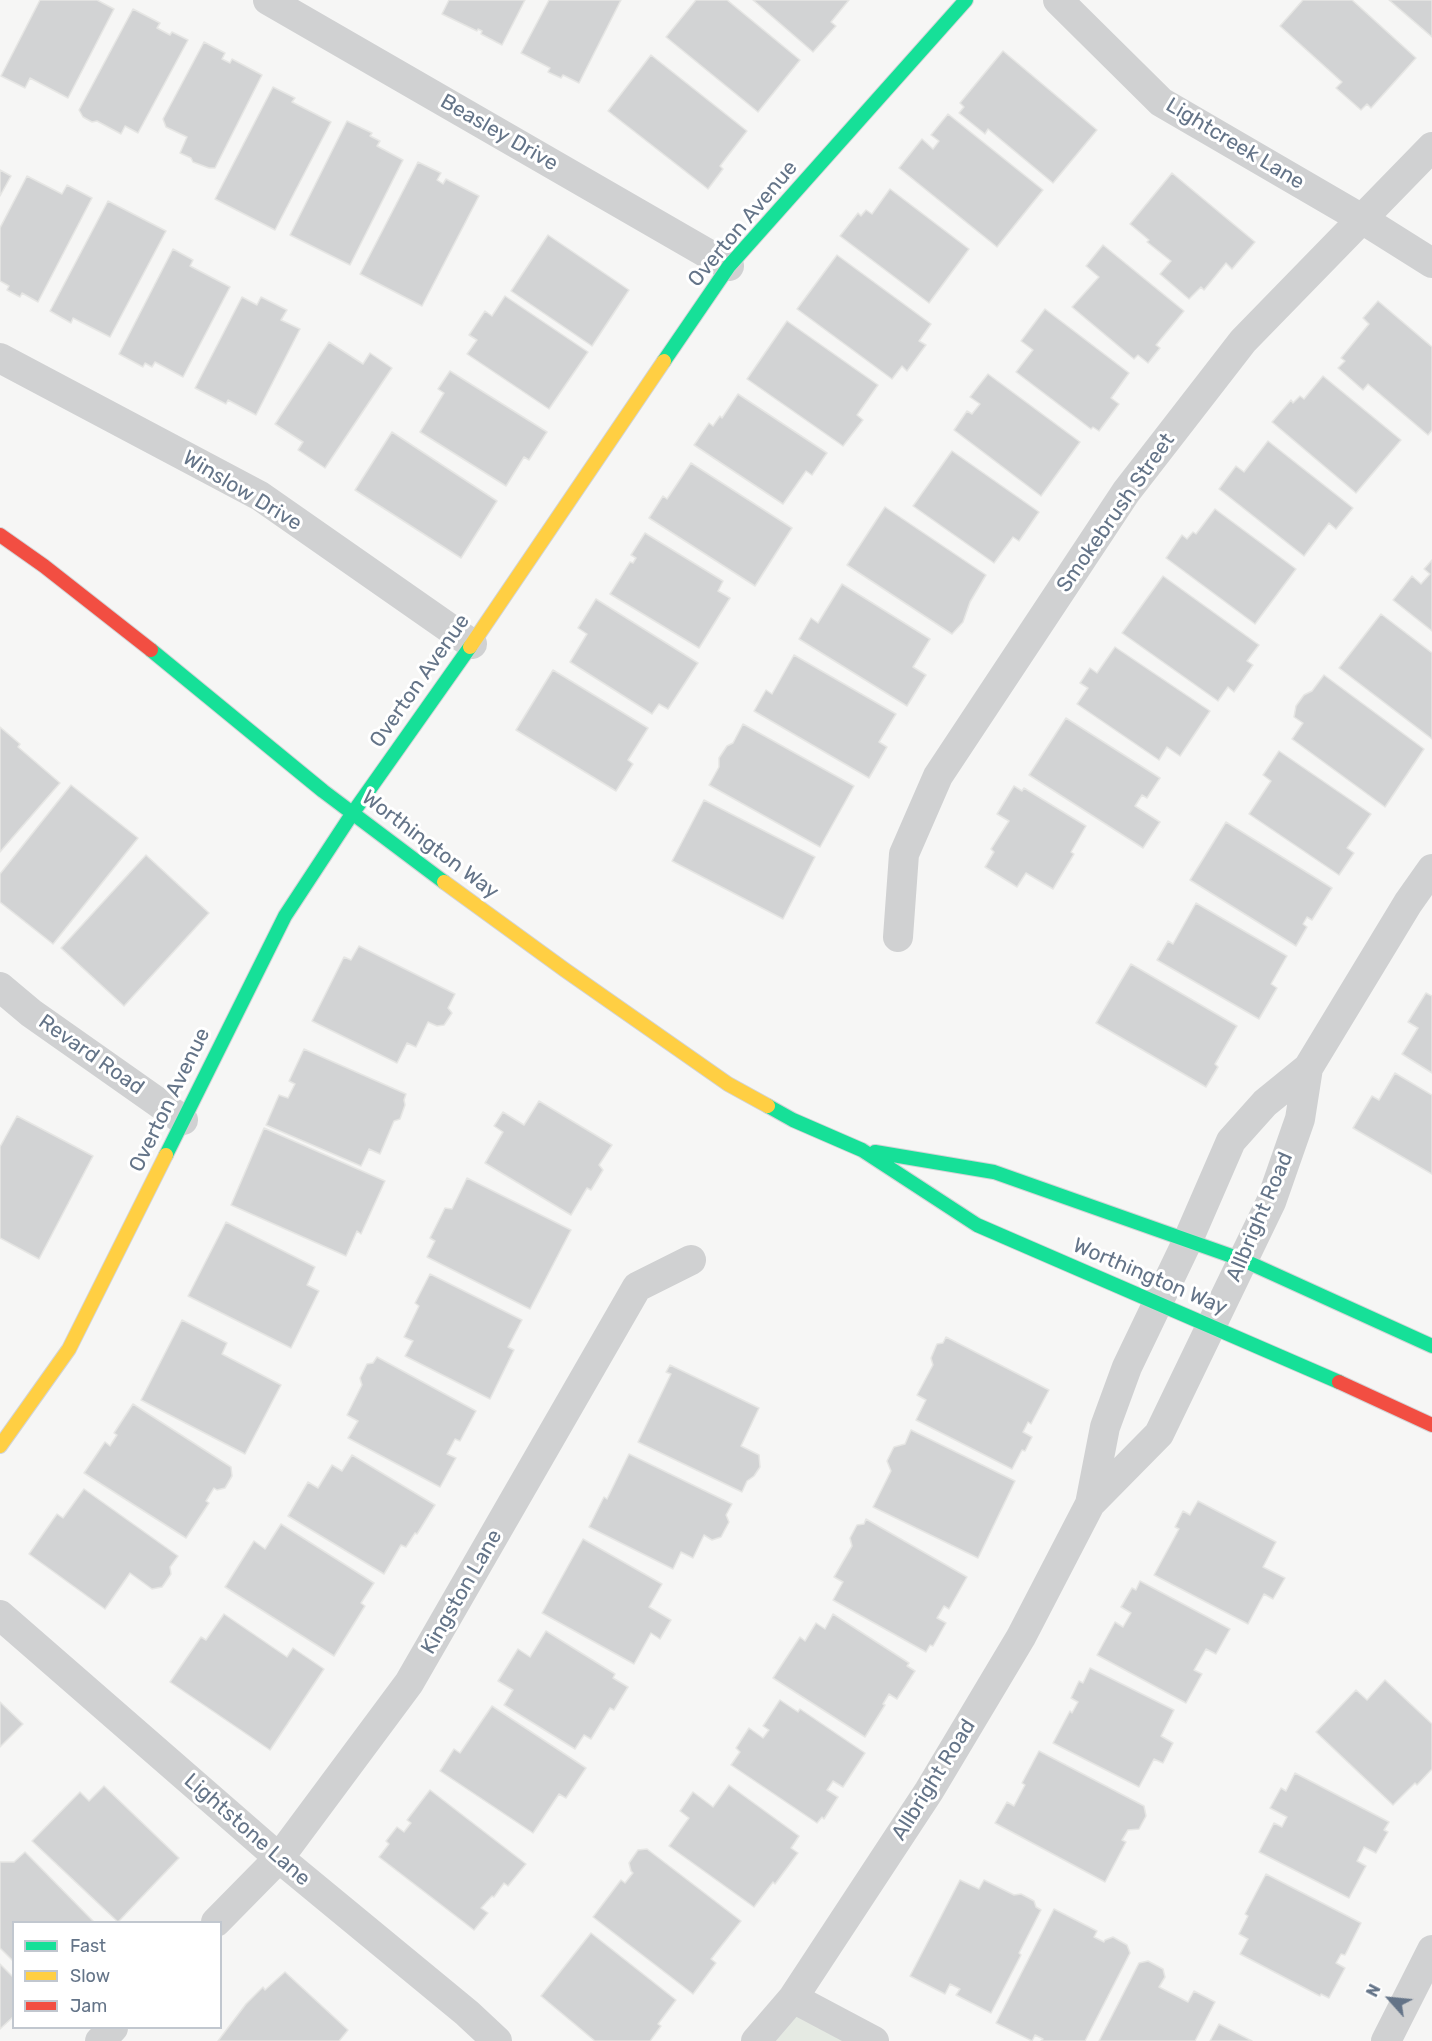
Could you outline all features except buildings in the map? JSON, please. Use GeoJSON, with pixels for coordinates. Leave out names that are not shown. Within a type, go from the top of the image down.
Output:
{"type":"FeatureCollection","features":[{"type":"Feature","properties":{"kind":"street","name":"Beasley Drive"},"geometry":{"type":"LineString","coordinates":[[268,0],[729,266]]}},
{"type":"Feature","properties":{"kind":"street","name":"Overton Avenue"},"geometry":{"type":"LineString","coordinates":[[0,1446],[69,1349],[285,916],[352,814],[472,644],[729,266],[966,0]]}},
{"type":"Feature","properties":{"kind":"street","name":"Lightcreek Lane"},"geometry":{"type":"LineString","coordinates":[[1058,0],[1161,102],[1362,219],[1432,263]]}},
{"type":"Feature","properties":{"kind":"street","name":"Smokebrush Street"},"geometry":{"type":"LineString","coordinates":[[898,937],[904,854],[938,776],[1126,492],[1243,341],[1432,147]]}},
{"type":"Feature","properties":{"kind":"street","name":"Winslow Drive"},"geometry":{"type":"LineString","coordinates":[[0,358],[260,496],[472,644]]}},
{"type":"Feature","properties":{"kind":"street","name":"Worthington Way"},"geometry":{"type":"LineString","coordinates":[[0,535],[44,566],[183,675],[352,814],[565,970],[728,1084],[793,1120],[862,1150],[977,1225],[1292,1360],[1432,1425]]}},
{"type":"Feature","properties":{"kind":"street","name":"Allbright Road"},"geometry":{"type":"LineString","coordinates":[[756,2041],[793,1998],[929,1791],[1021,1637],[1090,1504],[1105,1427],[1127,1367],[1188,1240],[1231,1141],[1265,1103],[1308,1068],[1408,903],[1432,869]]}},
{"type":"Feature","properties":{"kind":"street","name":"Revard Road"},"geometry":{"type":"LineString","coordinates":[[0,987],[31,1013],[183,1120]]}},
{"type":"Feature","properties":{"kind":"street","name":"Allbright Road"},"geometry":{"type":"LineString","coordinates":[[1090,1504],[1160,1434],[1271,1202],[1300,1119],[1308,1068]]}},
{"type":"Feature","properties":{"kind":"street","name":"Worthington Way"},"geometry":{"type":"LineString","coordinates":[[862,1150],[994,1172],[1243,1260],[1432,1346]]}},
{"type":"Feature","properties":{"kind":"street","name":"Kingston Lane"},"geometry":{"type":"LineString","coordinates":[[218,1921],[279,1858],[409,1683],[637,1287],[691,1260]]}},
{"type":"Feature","properties":{"kind":"street","name":"Lightstone Lane"},"geometry":{"type":"LineString","coordinates":[[0,1615],[279,1858],[467,2013],[497,2041]]}},
{"type":"Feature","properties":{"kind":"street"},"geometry":{"type":"LineString","coordinates":[[1386,2041],[1432,1950]]}},
{"type":"Feature","properties":{"kind":"street"},"geometry":{"type":"LineString","coordinates":[[793,1998],[874,2041]]}},
{"type":"Feature","properties":{"kind":"street"},"geometry":{"type":"LineString","coordinates":[[100,2041],[112,2029]]}},
{"type":"Feature","properties":{"kind":"shaded area"},"geometry":{"type":"Polygon","coordinates":[[[793,1998],[874,2041],[756,2041],[793,1998]]]}},
{"type":"Feature","properties":{"kind":"traffic: fast"},"geometry":{"type":"LineString","coordinates":[[664,361],[729,266],[966,0]]}},
{"type":"Feature","properties":{"kind":"traffic: fast"},"geometry":{"type":"LineString","coordinates":[[166,1155],[285,916],[352,814],[470,647]]}},
{"type":"Feature","properties":{"kind":"traffic: fast"},"geometry":{"type":"LineString","coordinates":[[151,650],[323,791],[444,882]]}},
{"type":"Feature","properties":{"kind":"traffic: fast"},"geometry":{"type":"LineString","coordinates":[[768,1106],[793,1120],[862,1150],[977,1225],[1339,1382]]}},
{"type":"Feature","properties":{"kind":"traffic: fast"},"geometry":{"type":"LineString","coordinates":[[875,1152],[994,1172],[1243,1260],[1432,1346]]}},
{"type":"Feature","properties":{"kind":"traffic: slow"},"geometry":{"type":"LineString","coordinates":[[470,647],[664,361]]}},
{"type":"Feature","properties":{"kind":"traffic: slow"},"geometry":{"type":"LineString","coordinates":[[444,882],[728,1084],[768,1106]]}},
{"type":"Feature","properties":{"kind":"traffic: slow"},"geometry":{"type":"LineString","coordinates":[[0,1446],[69,1349],[166,1155]]}},
{"type":"Feature","properties":{"kind":"traffic: jam"},"geometry":{"type":"LineString","coordinates":[[0,535],[44,566],[151,650]]}},
{"type":"Feature","properties":{"kind":"traffic: jam"},"geometry":{"type":"LineString","coordinates":[[1339,1382],[1432,1425]]}}]}
